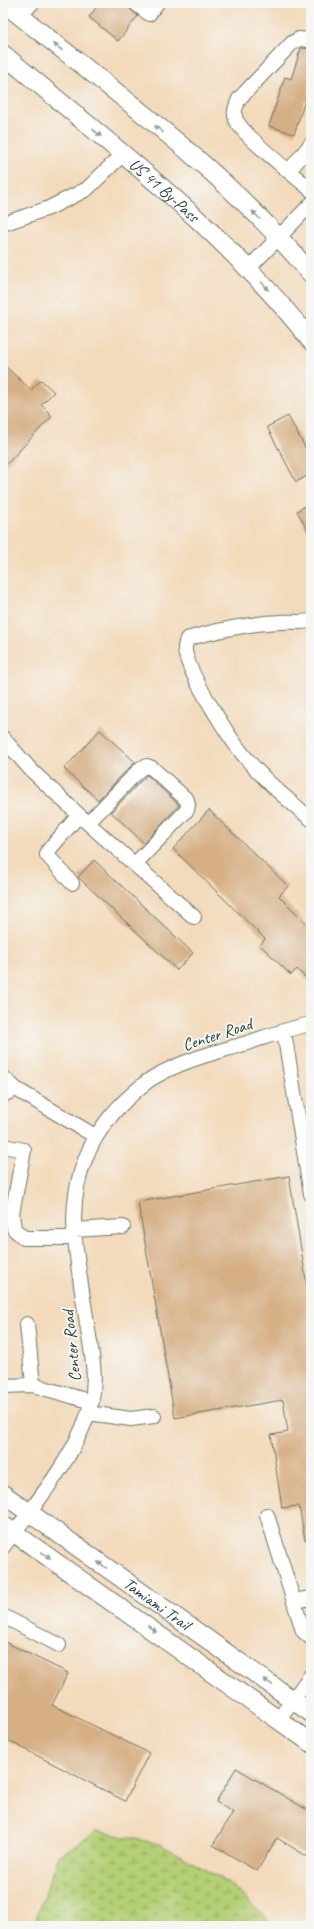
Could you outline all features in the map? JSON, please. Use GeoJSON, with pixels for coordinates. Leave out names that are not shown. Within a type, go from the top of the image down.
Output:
{"type":"FeatureCollection","features":[{"type":"Feature","properties":{"kind":"main road"},"geometry":{"type":"LineString","coordinates":[[4,3],[18,12],[191,155],[240,199],[279,238],[311,274]]}},
{"type":"Feature","properties":{"kind":"main road","name":"US 41 By-Pass"},"geometry":{"type":"LineString","coordinates":[[3,54],[205,224],[249,268],[311,341]]}},
{"type":"Feature","properties":{"kind":"main road","name":"Tamiami Trail"},"geometry":{"type":"LineString","coordinates":[[3,1494],[311,1713]]}},
{"type":"Feature","properties":{"kind":"main road","name":"Tamiami Trail"},"geometry":{"type":"LineString","coordinates":[[7,1535],[134,1616],[311,1743]]}},
{"type":"Feature","properties":{"kind":"street"},"geometry":{"type":"LineString","coordinates":[[135,3],[149,14],[157,3]]}},
{"type":"Feature","properties":{"kind":"street"},"geometry":{"type":"LineString","coordinates":[[311,40],[299,39],[292,43],[239,99],[234,110],[236,119],[244,132],[311,190]]}},
{"type":"Feature","properties":{"kind":"street"},"geometry":{"type":"LineString","coordinates":[[289,170],[311,144]]}},
{"type":"Feature","properties":{"kind":"street"},"geometry":{"type":"LineString","coordinates":[[3,224],[49,208],[87,189],[123,154]]}},
{"type":"Feature","properties":{"kind":"street"},"geometry":{"type":"LineString","coordinates":[[249,268],[311,204]]}},
{"type":"Feature","properties":{"kind":"street"},"geometry":{"type":"LineString","coordinates":[[311,621],[298,623],[280,622],[211,633],[187,640],[185,649],[191,667],[206,699],[245,758],[275,789],[311,819]]}},
{"type":"Feature","properties":{"kind":"street"},"geometry":{"type":"LineString","coordinates":[[3,738],[31,770],[83,819],[194,917]]}},
{"type":"Feature","properties":{"kind":"street"},"geometry":{"type":"LineString","coordinates":[[72,883],[47,856],[48,851],[141,768],[147,766],[152,768],[187,800],[188,805],[187,810],[135,864]]}},
{"type":"Feature","properties":{"kind":"street","name":"Center Road"},"geometry":{"type":"LineString","coordinates":[[7,1535],[29,1513],[78,1439],[90,1407],[93,1362],[75,1234],[77,1190],[86,1155],[95,1136],[110,1116],[142,1086],[155,1077],[200,1057],[309,1024]]}},
{"type":"Feature","properties":{"kind":"street"},"geometry":{"type":"LineString","coordinates":[[284,1032],[311,1194]]}},
{"type":"Feature","properties":{"kind":"street"},"geometry":{"type":"LineString","coordinates":[[3,1077],[16,1089],[95,1136]]}},
{"type":"Feature","properties":{"kind":"street"},"geometry":{"type":"LineString","coordinates":[[3,1095],[16,1089]]}},
{"type":"Feature","properties":{"kind":"street"},"geometry":{"type":"LineString","coordinates":[[3,1146],[24,1150],[12,1214],[14,1229],[24,1238],[75,1234],[124,1227]]}},
{"type":"Feature","properties":{"kind":"street"},"geometry":{"type":"LineString","coordinates":[[27,1324],[33,1385]]}},
{"type":"Feature","properties":{"kind":"street"},"geometry":{"type":"LineString","coordinates":[[3,1386],[33,1385],[90,1407],[131,1419],[154,1416]]}},
{"type":"Feature","properties":{"kind":"street"},"geometry":{"type":"LineString","coordinates":[[267,1515],[303,1631],[311,1638]]}},
{"type":"Feature","properties":{"kind":"street"},"geometry":{"type":"LineString","coordinates":[[294,1601],[311,1598]]}},
{"type":"Feature","properties":{"kind":"street"},"geometry":{"type":"LineString","coordinates":[[3,1616],[60,1645]]}},
{"type":"Feature","properties":{"kind":"street"},"geometry":{"type":"LineString","coordinates":[[278,1720],[311,1674]]}},
{"type":"Feature","properties":{"kind":"green space"},"geometry":{"type":"Polygon","coordinates":[[[97,1831],[160,1844],[229,1883],[274,1926],[39,1926],[36,1919],[59,1856],[97,1831]]]}},
{"type":"Feature","properties":{"kind":"building"},"geometry":{"type":"Polygon","coordinates":[[[100,3],[123,3],[138,16],[118,41],[89,17],[100,3]]]}},
{"type":"Feature","properties":{"kind":"building"},"geometry":{"type":"Polygon","coordinates":[[[301,48],[311,49],[311,103],[305,101],[294,134],[269,126],[285,77],[291,79],[301,48]]]}},
{"type":"Feature","properties":{"kind":"building"},"geometry":{"type":"Polygon","coordinates":[[[3,364],[31,390],[41,380],[54,392],[41,405],[52,416],[3,468],[3,364]]]}},
{"type":"Feature","properties":{"kind":"building"},"geometry":{"type":"Polygon","coordinates":[[[288,416],[311,458],[311,474],[296,482],[267,427],[288,416]]]}},
{"type":"Feature","properties":{"kind":"building"},"geometry":{"type":"Polygon","coordinates":[[[311,503],[311,537],[297,511],[311,503]]]}},
{"type":"Feature","properties":{"kind":"building"},"geometry":{"type":"Polygon","coordinates":[[[100,730],[135,762],[98,800],[64,769],[100,730]]]}},
{"type":"Feature","properties":{"kind":"building"},"geometry":{"type":"Polygon","coordinates":[[[147,775],[179,805],[144,843],[111,812],[147,775]]]}},
{"type":"Feature","properties":{"kind":"building"},"geometry":{"type":"Polygon","coordinates":[[[209,810],[288,886],[279,896],[311,928],[311,983],[297,969],[291,975],[260,945],[265,939],[173,849],[209,810]]]}},
{"type":"Feature","properties":{"kind":"building"},"geometry":{"type":"Polygon","coordinates":[[[94,860],[193,953],[177,970],[78,877],[94,860]]]}},
{"type":"Feature","properties":{"kind":"building"},"geometry":{"type":"Polygon","coordinates":[[[289,1176],[311,1310],[311,1540],[305,1540],[299,1506],[282,1508],[271,1435],[288,1432],[283,1400],[175,1418],[138,1202],[289,1176]]]}},
{"type":"Feature","properties":{"kind":"building"},"geometry":{"type":"Polygon","coordinates":[[[3,1641],[68,1673],[52,1705],[149,1753],[125,1801],[3,1738],[3,1641]]]}},
{"type":"Feature","properties":{"kind":"building"},"geometry":{"type":"Polygon","coordinates":[[[236,1768],[311,1812],[311,1851],[308,1857],[277,1838],[257,1871],[213,1845],[233,1812],[216,1802],[236,1768]]]}}]}
